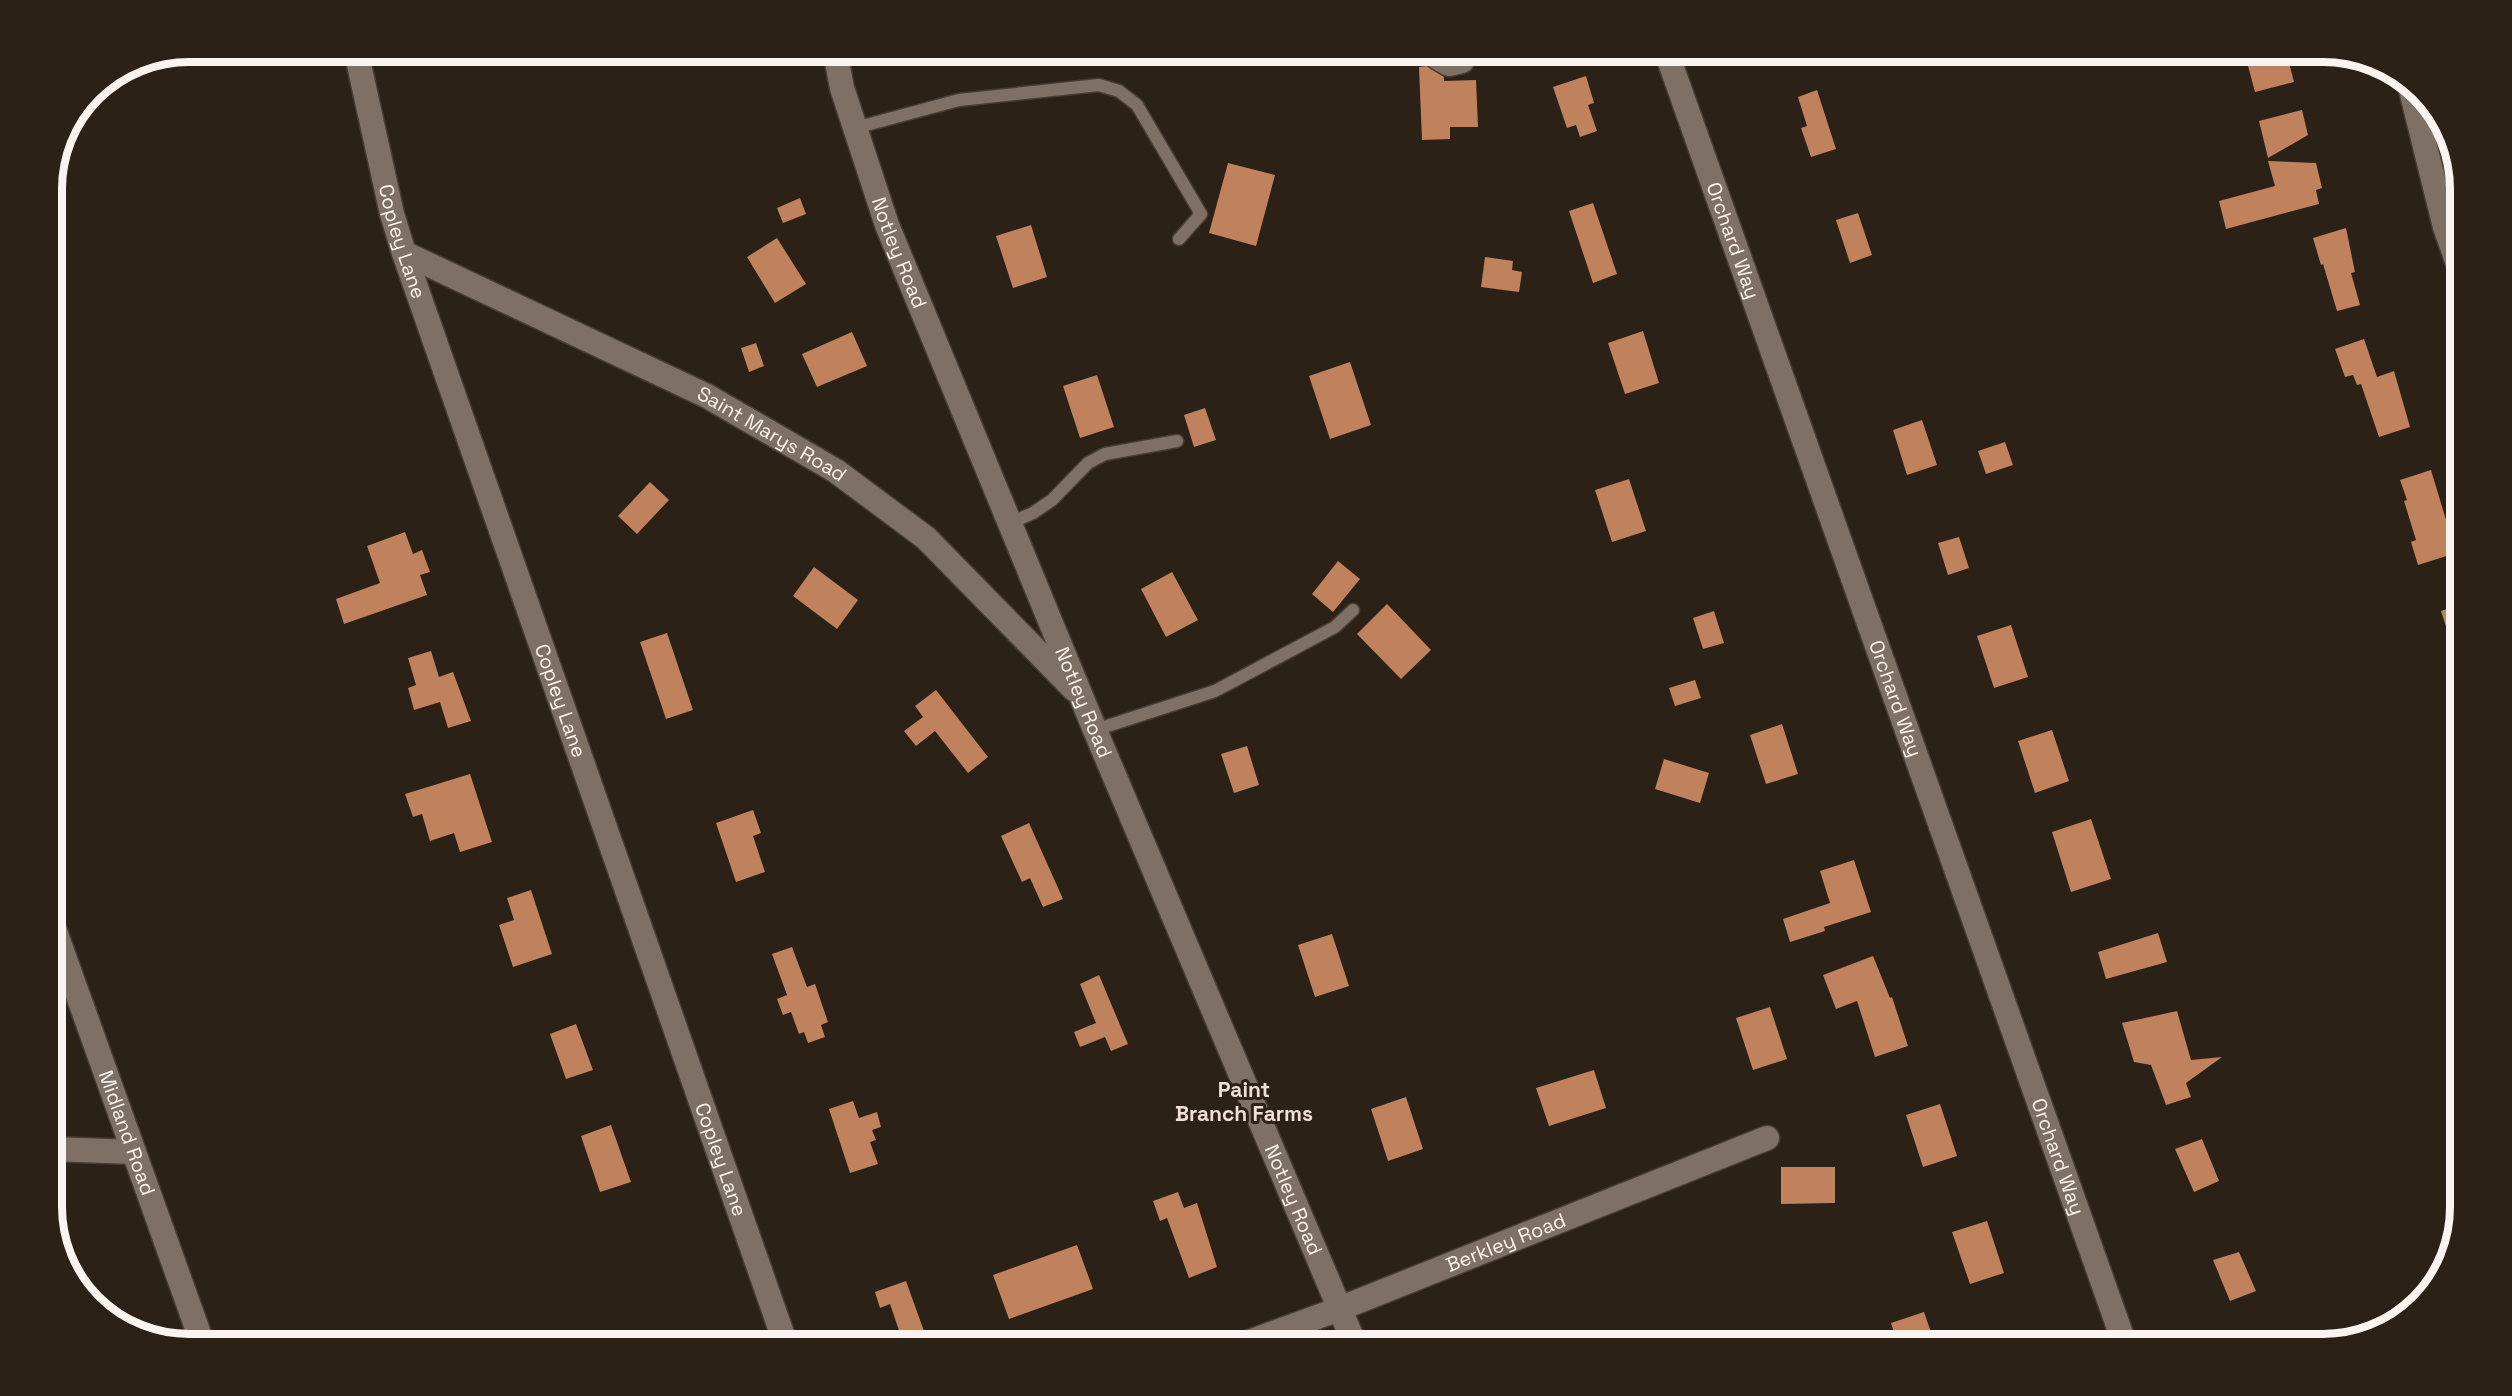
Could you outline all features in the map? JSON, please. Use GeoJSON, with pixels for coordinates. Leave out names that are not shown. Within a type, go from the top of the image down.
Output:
{"type":"FeatureCollection","features":[{"type":"Feature","properties":{"kind":"street","name":"Copley Lane"},"geometry":{"type":"LineString","coordinates":[[358,62],[392,214],[404,253],[782,1334]]}},
{"type":"Feature","properties":{"kind":"street","name":"Notley Road"},"geometry":{"type":"LineString","coordinates":[[837,62],[842,88],[887,225],[1095,730],[1349,1334]]}},
{"type":"Feature","properties":{"kind":"street","name":"Orchard Way"},"geometry":{"type":"LineString","coordinates":[[1670,62],[2121,1334]]}},
{"type":"Feature","properties":{"kind":"street"},"geometry":{"type":"LineString","coordinates":[[2413,99],[2450,241]]}},
{"type":"Feature","properties":{"kind":"street","name":"Saint Marys Road"},"geometry":{"type":"LineString","coordinates":[[404,253],[707,396],[836,471],[926,538],[1082,697]]}},
{"type":"Feature","properties":{"kind":"street","name":"Midland Road"},"geometry":{"type":"LineString","coordinates":[[62,951],[198,1334]]}},
{"type":"Feature","properties":{"kind":"street","name":"Berkley Road"},"geometry":{"type":"LineString","coordinates":[[1271,1334],[1767,1138]]}},
{"type":"Feature","properties":{"kind":"street"},"geometry":{"type":"LineString","coordinates":[[62,1149],[134,1152]]}},
{"type":"Feature","properties":{"kind":"lane"},"geometry":{"type":"LineString","coordinates":[[855,128],[959,100],[1099,85],[1119,91],[1137,105],[1201,214],[1179,239]]}},
{"type":"Feature","properties":{"kind":"lane"},"geometry":{"type":"LineString","coordinates":[[1010,523],[1033,513],[1052,500],[1088,463],[1105,454],[1177,441]]}},
{"type":"Feature","properties":{"kind":"lane"},"geometry":{"type":"LineString","coordinates":[[1095,730],[1215,692],[1335,627],[1353,610]]}},
{"type":"Feature","properties":{"kind":"building"},"geometry":{"type":"Polygon","coordinates":[[[2247,62],[2289,62],[2294,82],[2255,92],[2247,62]]]}},
{"type":"Feature","properties":{"kind":"building"},"geometry":{"type":"Polygon","coordinates":[[[1427,66],[1444,77],[1444,81],[1476,80],[1478,127],[1450,127],[1450,139],[1422,140],[1419,67],[1427,66]]]}},
{"type":"Feature","properties":{"kind":"building"},"geometry":{"type":"Polygon","coordinates":[[[1586,76],[1594,103],[1588,105],[1597,131],[1580,137],[1576,125],[1567,128],[1553,87],[1586,76]]]}},
{"type":"Feature","properties":{"kind":"building"},"geometry":{"type":"Polygon","coordinates":[[[1817,90],[1836,149],[1811,157],[1801,128],[1807,126],[1798,97],[1817,90]]]}},
{"type":"Feature","properties":{"kind":"building"},"geometry":{"type":"Polygon","coordinates":[[[2302,110],[2308,135],[2268,158],[2259,121],[2302,110]]]}},
{"type":"Feature","properties":{"kind":"building"},"geometry":{"type":"Polygon","coordinates":[[[2268,161],[2316,163],[2322,188],[2316,190],[2319,204],[2226,229],[2219,201],[2275,186],[2268,161]]]}},
{"type":"Feature","properties":{"kind":"building"},"geometry":{"type":"Polygon","coordinates":[[[1228,163],[1275,175],[1256,246],[1209,233],[1228,163]]]}},
{"type":"Feature","properties":{"kind":"building"},"geometry":{"type":"Polygon","coordinates":[[[800,198],[806,214],[783,223],[777,208],[800,198]]]}},
{"type":"Feature","properties":{"kind":"building"},"geometry":{"type":"Polygon","coordinates":[[[1593,203],[1617,274],[1593,283],[1569,211],[1593,203]]]}},
{"type":"Feature","properties":{"kind":"building"},"geometry":{"type":"Polygon","coordinates":[[[1858,213],[1872,255],[1850,263],[1836,220],[1858,213]]]}},
{"type":"Feature","properties":{"kind":"building"},"geometry":{"type":"Polygon","coordinates":[[[1031,225],[1047,277],[1013,288],[996,236],[1031,225]]]}},
{"type":"Feature","properties":{"kind":"building"},"geometry":{"type":"Polygon","coordinates":[[[2346,228],[2355,272],[2351,273],[2360,305],[2337,311],[2313,238],[2346,228]]]}},
{"type":"Feature","properties":{"kind":"building"},"geometry":{"type":"Polygon","coordinates":[[[777,238],[806,284],[775,303],[747,257],[777,238]]]}},
{"type":"Feature","properties":{"kind":"building"},"geometry":{"type":"Polygon","coordinates":[[[1485,257],[1513,261],[1512,270],[1522,272],[1519,292],[1481,287],[1485,257]]]}},
{"type":"Feature","properties":{"kind":"building"},"geometry":{"type":"Polygon","coordinates":[[[1643,331],[1659,383],[1625,394],[1608,343],[1643,331]]]}},
{"type":"Feature","properties":{"kind":"building"},"geometry":{"type":"Polygon","coordinates":[[[852,332],[867,366],[817,387],[802,354],[852,332]]]}},
{"type":"Feature","properties":{"kind":"building"},"geometry":{"type":"Polygon","coordinates":[[[2364,339],[2377,377],[2394,371],[2410,427],[2379,437],[2361,384],[2357,385],[2353,375],[2345,377],[2335,349],[2364,339]]]}},
{"type":"Feature","properties":{"kind":"building"},"geometry":{"type":"Polygon","coordinates":[[[756,343],[764,366],[749,372],[741,348],[756,343]]]}},
{"type":"Feature","properties":{"kind":"building"},"geometry":{"type":"Polygon","coordinates":[[[1350,362],[1371,425],[1330,439],[1309,376],[1350,362]]]}},
{"type":"Feature","properties":{"kind":"building"},"geometry":{"type":"Polygon","coordinates":[[[1097,375],[1114,427],[1080,438],[1063,386],[1097,375]]]}},
{"type":"Feature","properties":{"kind":"building"},"geometry":{"type":"Polygon","coordinates":[[[1205,408],[1216,440],[1194,447],[1184,415],[1205,408]]]}},
{"type":"Feature","properties":{"kind":"building"},"geometry":{"type":"Polygon","coordinates":[[[1922,420],[1937,465],[1907,475],[1893,430],[1922,420]]]}},
{"type":"Feature","properties":{"kind":"building"},"geometry":{"type":"Polygon","coordinates":[[[2005,442],[2013,465],[1986,474],[1978,451],[2005,442]]]}},
{"type":"Feature","properties":{"kind":"building"},"geometry":{"type":"Polygon","coordinates":[[[2431,470],[2450,534],[2450,555],[2418,565],[2411,542],[2416,540],[2400,480],[2431,470]]]}},
{"type":"Feature","properties":{"kind":"building"},"geometry":{"type":"Polygon","coordinates":[[[1629,479],[1646,531],[1612,542],[1595,490],[1629,479]]]}},
{"type":"Feature","properties":{"kind":"building"},"geometry":{"type":"Polygon","coordinates":[[[650,482],[669,500],[637,534],[618,516],[650,482]]]}},
{"type":"Feature","properties":{"kind":"building"},"geometry":{"type":"Polygon","coordinates":[[[405,532],[413,554],[422,550],[430,572],[420,575],[427,595],[344,624],[336,599],[380,583],[367,546],[405,532]]]}},
{"type":"Feature","properties":{"kind":"building"},"geometry":{"type":"Polygon","coordinates":[[[1959,537],[1969,568],[1948,575],[1938,543],[1959,537]]]}},
{"type":"Feature","properties":{"kind":"building"},"geometry":{"type":"Polygon","coordinates":[[[1338,561],[1360,579],[1333,612],[1312,594],[1338,561]]]}},
{"type":"Feature","properties":{"kind":"building"},"geometry":{"type":"Polygon","coordinates":[[[814,567],[858,600],[837,629],[793,596],[814,567]]]}},
{"type":"Feature","properties":{"kind":"building"},"geometry":{"type":"Polygon","coordinates":[[[1172,572],[1198,620],[1166,637],[1141,589],[1172,572]]]}},
{"type":"Feature","properties":{"kind":"building"},"geometry":{"type":"Polygon","coordinates":[[[1387,604],[1431,650],[1401,679],[1357,634],[1387,604]]]}},
{"type":"Feature","properties":{"kind":"building"},"geometry":{"type":"Polygon","coordinates":[[[2450,608],[2450,640],[2441,611],[2450,608]]]}},
{"type":"Feature","properties":{"kind":"building"},"geometry":{"type":"Polygon","coordinates":[[[1714,611],[1724,643],[1703,649],[1693,618],[1714,611]]]}},
{"type":"Feature","properties":{"kind":"building"},"geometry":{"type":"Polygon","coordinates":[[[2011,625],[2028,677],[1994,688],[1977,636],[2011,625]]]}},
{"type":"Feature","properties":{"kind":"building"},"geometry":{"type":"Polygon","coordinates":[[[667,633],[693,710],[666,719],[640,642],[667,633]]]}},
{"type":"Feature","properties":{"kind":"building"},"geometry":{"type":"Polygon","coordinates":[[[431,651],[439,677],[453,672],[471,721],[448,728],[440,702],[414,710],[408,688],[416,685],[408,658],[431,651]]]}},
{"type":"Feature","properties":{"kind":"building"},"geometry":{"type":"Polygon","coordinates":[[[1695,680],[1701,698],[1675,706],[1669,688],[1695,680]]]}},
{"type":"Feature","properties":{"kind":"building"},"geometry":{"type":"Polygon","coordinates":[[[936,690],[988,757],[968,773],[935,731],[916,746],[904,731],[923,717],[915,706],[936,690]]]}},
{"type":"Feature","properties":{"kind":"building"},"geometry":{"type":"Polygon","coordinates":[[[1782,724],[1798,774],[1766,784],[1750,735],[1782,724]]]}},
{"type":"Feature","properties":{"kind":"building"},"geometry":{"type":"Polygon","coordinates":[[[2052,730],[2069,781],[2035,793],[2018,741],[2052,730]]]}},
{"type":"Feature","properties":{"kind":"building"},"geometry":{"type":"Polygon","coordinates":[[[1247,746],[1259,785],[1234,793],[1221,754],[1247,746]]]}},
{"type":"Feature","properties":{"kind":"building"},"geometry":{"type":"Polygon","coordinates":[[[1664,759],[1709,773],[1700,803],[1655,789],[1664,759]]]}},
{"type":"Feature","properties":{"kind":"building"},"geometry":{"type":"Polygon","coordinates":[[[470,774],[492,842],[460,852],[454,833],[430,841],[422,814],[413,817],[405,794],[470,774]]]}},
{"type":"Feature","properties":{"kind":"building"},"geometry":{"type":"Polygon","coordinates":[[[753,810],[761,833],[753,836],[765,872],[736,882],[716,823],[753,810]]]}},
{"type":"Feature","properties":{"kind":"building"},"geometry":{"type":"Polygon","coordinates":[[[2091,819],[2111,879],[2071,892],[2052,832],[2091,819]]]}},
{"type":"Feature","properties":{"kind":"building"},"geometry":{"type":"Polygon","coordinates":[[[1029,823],[1063,899],[1043,907],[1030,878],[1022,882],[1001,836],[1029,823]]]}},
{"type":"Feature","properties":{"kind":"building"},"geometry":{"type":"Polygon","coordinates":[[[1854,860],[1871,912],[1824,927],[1825,931],[1790,942],[1783,919],[1830,903],[1820,871],[1854,860]]]}},
{"type":"Feature","properties":{"kind":"building"},"geometry":{"type":"Polygon","coordinates":[[[531,890],[552,954],[513,967],[499,925],[514,920],[507,898],[531,890]]]}},
{"type":"Feature","properties":{"kind":"building"},"geometry":{"type":"Polygon","coordinates":[[[2158,933],[2167,962],[2106,979],[2098,952],[2158,933]]]}},
{"type":"Feature","properties":{"kind":"building"},"geometry":{"type":"Polygon","coordinates":[[[1332,934],[1349,986],[1315,997],[1298,945],[1332,934]]]}},
{"type":"Feature","properties":{"kind":"building"},"geometry":{"type":"Polygon","coordinates":[[[792,947],[807,987],[815,984],[828,1022],[821,1025],[825,1037],[808,1043],[804,1032],[799,1034],[791,1012],[783,1015],[777,999],[787,995],[772,954],[792,947]]]}},
{"type":"Feature","properties":{"kind":"building"},"geometry":{"type":"Polygon","coordinates":[[[1873,956],[1890,998],[1892,997],[1908,1046],[1875,1057],[1857,1001],[1836,1009],[1823,975],[1873,956]]]}},
{"type":"Feature","properties":{"kind":"building"},"geometry":{"type":"Polygon","coordinates":[[[1099,975],[1128,1044],[1111,1051],[1105,1037],[1080,1047],[1074,1032],[1096,1023],[1080,984],[1099,975]]]}},
{"type":"Feature","properties":{"kind":"building"},"geometry":{"type":"Polygon","coordinates":[[[1770,1007],[1787,1059],[1753,1070],[1736,1018],[1770,1007]]]}},
{"type":"Feature","properties":{"kind":"building"},"geometry":{"type":"Polygon","coordinates":[[[2177,1011],[2191,1060],[2222,1057],[2186,1083],[2191,1097],[2166,1105],[2151,1065],[2134,1062],[2122,1023],[2177,1011]]]}},
{"type":"Feature","properties":{"kind":"building"},"geometry":{"type":"Polygon","coordinates":[[[576,1024],[593,1070],[566,1079],[550,1034],[576,1024]]]}},
{"type":"Feature","properties":{"kind":"building"},"geometry":{"type":"Polygon","coordinates":[[[1594,1070],[1606,1108],[1549,1126],[1536,1088],[1594,1070]]]}},
{"type":"Feature","properties":{"kind":"building"},"geometry":{"type":"Polygon","coordinates":[[[1406,1097],[1423,1149],[1388,1161],[1371,1109],[1406,1097]]]}},
{"type":"Feature","properties":{"kind":"building"},"geometry":{"type":"Polygon","coordinates":[[[853,1101],[859,1118],[877,1112],[881,1127],[872,1130],[876,1140],[870,1142],[878,1164],[850,1173],[829,1109],[853,1101]]]}},
{"type":"Feature","properties":{"kind":"building"},"geometry":{"type":"Polygon","coordinates":[[[1940,1104],[1957,1156],[1923,1167],[1906,1115],[1940,1104]]]}},
{"type":"Feature","properties":{"kind":"building"},"geometry":{"type":"Polygon","coordinates":[[[611,1125],[631,1182],[600,1192],[581,1136],[611,1125]]]}},
{"type":"Feature","properties":{"kind":"building"},"geometry":{"type":"Polygon","coordinates":[[[2202,1139],[2219,1181],[2194,1192],[2175,1149],[2202,1139]]]}},
{"type":"Feature","properties":{"kind":"building"},"geometry":{"type":"Polygon","coordinates":[[[1781,1167],[1835,1167],[1835,1203],[1781,1204],[1781,1167]]]}},
{"type":"Feature","properties":{"kind":"building"},"geometry":{"type":"Polygon","coordinates":[[[1178,1192],[1184,1208],[1197,1203],[1217,1267],[1189,1278],[1167,1218],[1160,1221],[1153,1201],[1178,1192]]]}},
{"type":"Feature","properties":{"kind":"building"},"geometry":{"type":"Polygon","coordinates":[[[1987,1221],[2004,1273],[1970,1284],[1952,1232],[1987,1221]]]}},
{"type":"Feature","properties":{"kind":"building"},"geometry":{"type":"Polygon","coordinates":[[[1077,1245],[1093,1289],[1009,1319],[993,1275],[1077,1245]]]}},
{"type":"Feature","properties":{"kind":"building"},"geometry":{"type":"Polygon","coordinates":[[[2239,1252],[2256,1291],[2230,1301],[2213,1260],[2239,1252]]]}},
{"type":"Feature","properties":{"kind":"building"},"geometry":{"type":"Polygon","coordinates":[[[906,1281],[925,1334],[900,1334],[890,1304],[880,1308],[875,1292],[906,1281]]]}},
{"type":"Feature","properties":{"kind":"building"},"geometry":{"type":"Polygon","coordinates":[[[1924,1312],[1932,1334],[1894,1334],[1891,1323],[1924,1312]]]}},
{"type":"Feature","properties":{"kind":"district","name":"Paint Branch Farms"},"geometry":{"type":"Point","coordinates":[1244,1102]}}]}
